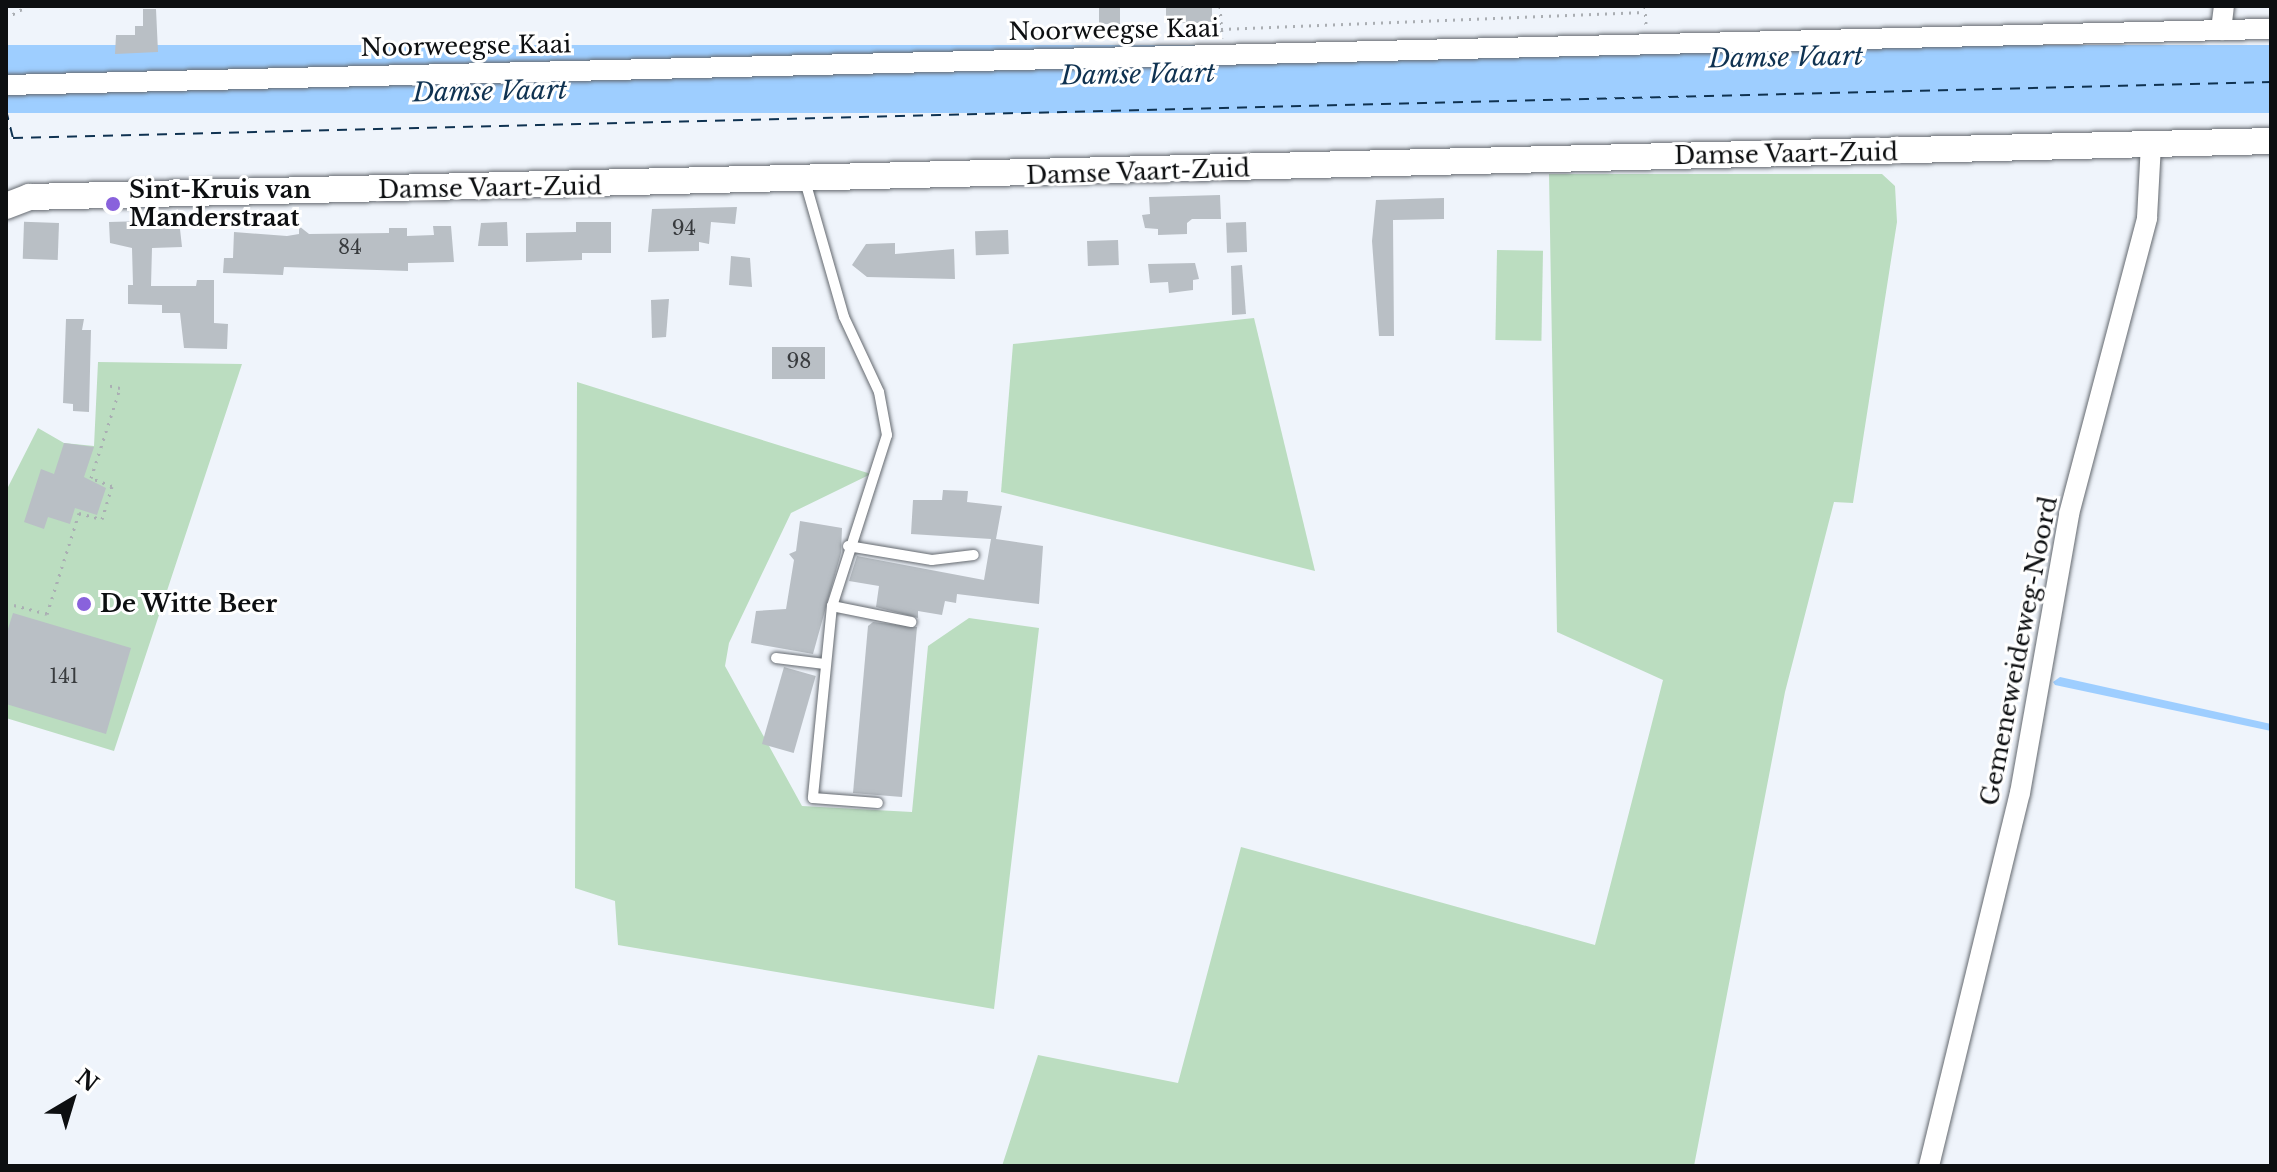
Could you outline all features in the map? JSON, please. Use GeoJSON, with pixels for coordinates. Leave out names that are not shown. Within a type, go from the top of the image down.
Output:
{"type":"FeatureCollection","features":[{"type":"Feature","properties":{"kind":"street"},"geometry":{"type":"LineString","coordinates":[[2221,30],[2224,6]]}},
{"type":"Feature","properties":{"kind":"street","name":"Noorweegse Kaai"},"geometry":{"type":"LineString","coordinates":[[6,85],[2271,29]]}},
{"type":"Feature","properties":{"kind":"street","name":"Damse Vaart-Zuid"},"geometry":{"type":"LineString","coordinates":[[6,206],[29,197],[805,181],[2271,141]]}},
{"type":"Feature","properties":{"kind":"street","name":"Gemeneweideweg-Noord"},"geometry":{"type":"LineString","coordinates":[[1929,1166],[2020,793],[2069,514],[2147,218],[2151,144]]}},
{"type":"Feature","properties":{"kind":"lane"},"geometry":{"type":"LineString","coordinates":[[805,181],[844,317],[885,413],[882,457],[848,546],[832,606],[813,798],[878,803]]}},
{"type":"Feature","properties":{"kind":"lane"},"geometry":{"type":"LineString","coordinates":[[848,546],[932,560],[974,555]]}},
{"type":"Feature","properties":{"kind":"lane"},"geometry":{"type":"LineString","coordinates":[[832,606],[911,622]]}},
{"type":"Feature","properties":{"kind":"lane"},"geometry":{"type":"LineString","coordinates":[[776,658],[825,664]]}},
{"type":"Feature","properties":{"kind":"path"},"geometry":{"type":"LineString","coordinates":[[6,18],[28,6]]}},
{"type":"Feature","properties":{"kind":"path"},"geometry":{"type":"LineString","coordinates":[[1220,6],[1221,29],[1645,9]]}},
{"type":"Feature","properties":{"kind":"path"},"geometry":{"type":"LineString","coordinates":[[14,605],[47,614],[79,513],[102,519],[112,486],[91,478],[120,388],[107,385]]}},
{"type":"Feature","properties":{"kind":"green space"},"geometry":{"type":"Polygon","coordinates":[[[1549,174],[1882,174],[1895,186],[1897,222],[1853,503],[1834,502],[1785,692],[1694,1166],[1002,1166],[1038,1055],[1178,1083],[1241,847],[1595,945],[1663,680],[1557,632],[1549,174]]]}},
{"type":"Feature","properties":{"kind":"green space"},"geometry":{"type":"Polygon","coordinates":[[[1497,250],[1543,251],[1541,341],[1495,340],[1497,250]]]}},
{"type":"Feature","properties":{"kind":"green space"},"geometry":{"type":"Polygon","coordinates":[[[1254,318],[1315,571],[1001,492],[1013,344],[1254,318]]]}},
{"type":"Feature","properties":{"kind":"green space","name":"De Witte Beer"},"geometry":{"type":"Polygon","coordinates":[[[98,362],[242,364],[114,751],[6,718],[6,491],[38,428],[64,443],[94,446],[98,362]]]}},
{"type":"Feature","properties":{"kind":"green space"},"geometry":{"type":"Polygon","coordinates":[[[577,382],[871,474],[791,513],[729,643],[725,666],[802,806],[912,812],[928,646],[969,618],[1039,628],[994,1009],[618,945],[615,901],[575,888],[577,382]]]}},
{"type":"Feature","properties":{"kind":"water","name":"Damse Vaart"},"geometry":{"type":"Polygon","coordinates":[[[6,45],[2271,45],[2271,113],[6,113],[6,45]]]}},
{"type":"Feature","properties":{"kind":"water"},"geometry":{"type":"Polygon","coordinates":[[[2060,677],[2271,724],[2271,731],[2055,685],[2053,682],[2060,677]]]}},
{"type":"Feature","properties":{"kind":"building"},"geometry":{"type":"Polygon","coordinates":[[[1099,6],[1120,6],[1120,24],[1099,24],[1099,6]]]}},
{"type":"Feature","properties":{"kind":"building"},"geometry":{"type":"Polygon","coordinates":[[[1166,6],[1212,6],[1212,23],[1166,23],[1166,6]]]}},
{"type":"Feature","properties":{"kind":"building"},"geometry":{"type":"Polygon","coordinates":[[[143,9],[156,9],[158,52],[115,54],[116,35],[135,35],[135,26],[143,26],[143,9]]]}},
{"type":"Feature","properties":{"kind":"building"},"geometry":{"type":"Polygon","coordinates":[[[1220,195],[1221,219],[1192,219],[1187,223],[1187,234],[1158,235],[1158,229],[1145,228],[1142,215],[1150,214],[1149,197],[1220,195]]]}},
{"type":"Feature","properties":{"kind":"building"},"geometry":{"type":"Polygon","coordinates":[[[1444,198],[1444,219],[1393,220],[1394,336],[1379,336],[1372,241],[1376,200],[1444,198]]]}},
{"type":"Feature","properties":{"kind":"building"},"geometry":{"type":"Polygon","coordinates":[[[737,207],[735,224],[711,222],[709,244],[699,242],[699,251],[648,252],[652,209],[737,207]]]}},
{"type":"Feature","properties":{"kind":"building"},"geometry":{"type":"Polygon","coordinates":[[[179,220],[182,247],[152,248],[151,286],[196,286],[197,280],[214,280],[214,323],[228,324],[227,349],[184,348],[180,313],[162,313],[162,305],[128,304],[128,285],[133,285],[132,248],[110,243],[109,222],[179,220]]]}},
{"type":"Feature","properties":{"kind":"building"},"geometry":{"type":"Polygon","coordinates":[[[24,222],[59,223],[58,260],[23,259],[24,222]]]}},
{"type":"Feature","properties":{"kind":"building"},"geometry":{"type":"Polygon","coordinates":[[[507,222],[508,246],[478,246],[481,223],[507,222]]]}},
{"type":"Feature","properties":{"kind":"building"},"geometry":{"type":"Polygon","coordinates":[[[576,222],[611,222],[611,253],[582,253],[582,260],[526,262],[526,233],[576,232],[576,222]]]}},
{"type":"Feature","properties":{"kind":"building"},"geometry":{"type":"Polygon","coordinates":[[[1246,222],[1247,252],[1227,253],[1226,223],[1246,222]]]}},
{"type":"Feature","properties":{"kind":"building"},"geometry":{"type":"Polygon","coordinates":[[[299,226],[309,234],[389,233],[389,228],[407,228],[407,236],[434,235],[433,226],[451,226],[454,262],[408,263],[408,271],[284,267],[283,275],[223,273],[224,258],[233,258],[234,232],[287,236],[299,234],[299,226]]]}},
{"type":"Feature","properties":{"kind":"building"},"geometry":{"type":"Polygon","coordinates":[[[1008,230],[1009,254],[976,255],[975,231],[1008,230]]]}},
{"type":"Feature","properties":{"kind":"building"},"geometry":{"type":"Polygon","coordinates":[[[1118,240],[1119,265],[1088,266],[1087,241],[1118,240]]]}},
{"type":"Feature","properties":{"kind":"building"},"geometry":{"type":"Polygon","coordinates":[[[895,243],[895,254],[954,249],[955,279],[867,277],[852,265],[866,244],[895,243]]]}},
{"type":"Feature","properties":{"kind":"building"},"geometry":{"type":"Polygon","coordinates":[[[731,256],[750,258],[752,287],[729,285],[731,256]]]}},
{"type":"Feature","properties":{"kind":"building"},"geometry":{"type":"Polygon","coordinates":[[[1195,263],[1199,279],[1193,280],[1193,290],[1169,293],[1168,282],[1150,283],[1148,264],[1195,263]]]}},
{"type":"Feature","properties":{"kind":"building"},"geometry":{"type":"Polygon","coordinates":[[[1242,265],[1246,314],[1232,315],[1231,266],[1242,265]]]}},
{"type":"Feature","properties":{"kind":"building"},"geometry":{"type":"Polygon","coordinates":[[[669,299],[666,337],[652,338],[651,300],[669,299]]]}},
{"type":"Feature","properties":{"kind":"building"},"geometry":{"type":"Polygon","coordinates":[[[66,319],[84,319],[82,330],[91,330],[89,412],[73,411],[73,404],[63,403],[66,319]]]}},
{"type":"Feature","properties":{"kind":"building"},"geometry":{"type":"Polygon","coordinates":[[[772,347],[825,347],[825,379],[772,379],[772,347]]]}},
{"type":"Feature","properties":{"kind":"building"},"geometry":{"type":"Polygon","coordinates":[[[64,443],[94,447],[84,477],[106,488],[97,515],[75,508],[70,524],[48,517],[44,529],[24,522],[41,469],[54,474],[64,443]]]}},
{"type":"Feature","properties":{"kind":"building"},"geometry":{"type":"Polygon","coordinates":[[[943,490],[968,491],[967,502],[1002,506],[996,539],[1043,546],[1039,604],[957,594],[956,603],[945,601],[942,615],[918,611],[918,618],[876,607],[879,586],[849,581],[857,556],[984,580],[991,539],[911,534],[913,500],[942,500],[943,490]]]}},
{"type":"Feature","properties":{"kind":"building"},"geometry":{"type":"Polygon","coordinates":[[[800,521],[842,528],[841,553],[813,654],[751,643],[756,611],[786,609],[794,560],[789,554],[796,551],[800,521]]]}},
{"type":"Feature","properties":{"kind":"building"},"geometry":{"type":"Polygon","coordinates":[[[13,613],[131,648],[106,734],[6,704],[6,635],[13,613]]]}},
{"type":"Feature","properties":{"kind":"building"},"geometry":{"type":"Polygon","coordinates":[[[873,622],[917,627],[902,797],[853,793],[868,626],[873,622]]]}},
{"type":"Feature","properties":{"kind":"building"},"geometry":{"type":"Polygon","coordinates":[[[784,667],[816,676],[794,753],[762,744],[784,667]]]}},
{"type":"Feature","properties":{"kind":"ferry route"},"geometry":{"type":"LineString","coordinates":[[6,110],[13,138],[2271,82]]}},
{"type":"Feature","properties":{"kind":"place","name":"Sint-Kruis van Manderstraat"},"geometry":{"type":"Point","coordinates":[113,204]}},
{"type":"Feature","properties":{"kind":"place","name":"De Witte Beer"},"geometry":{"type":"Point","coordinates":[84,604]}}]}
